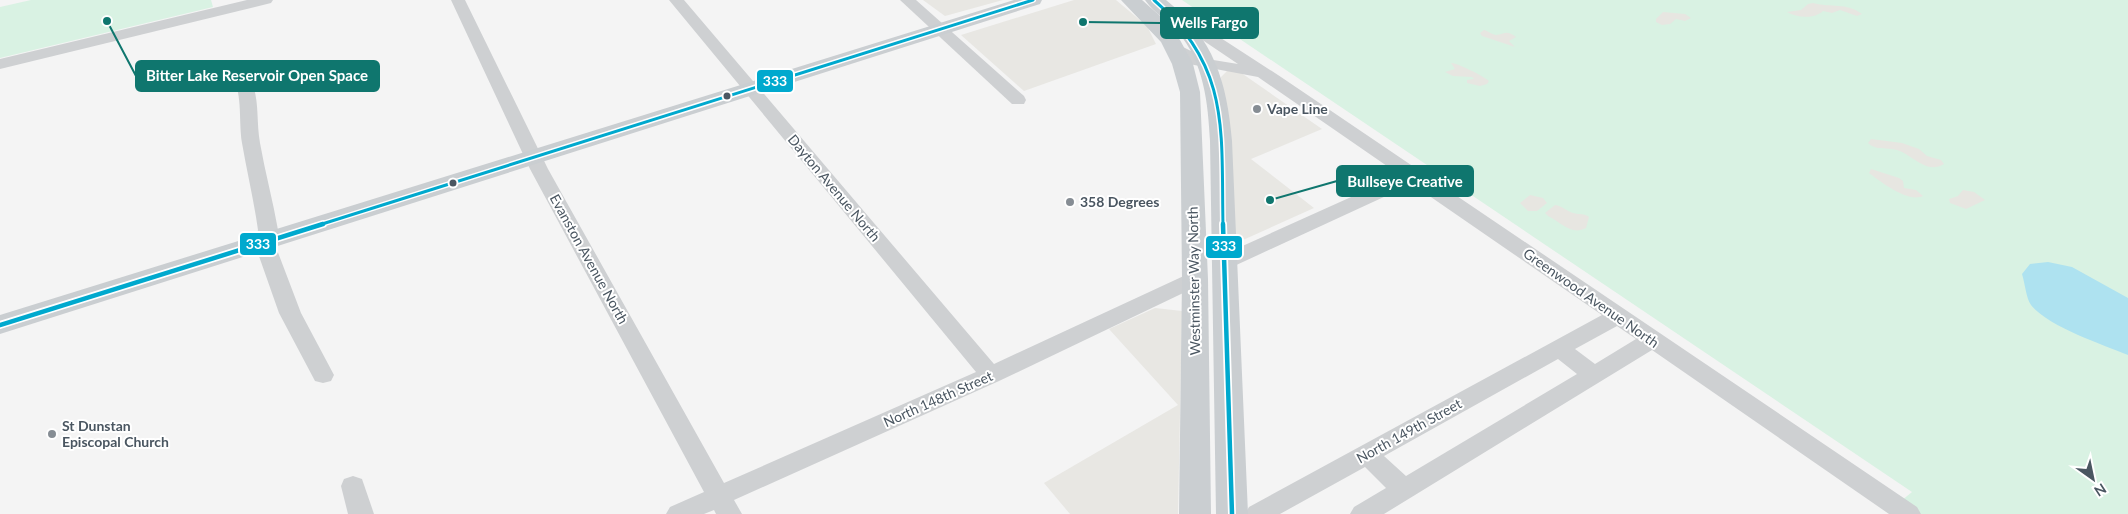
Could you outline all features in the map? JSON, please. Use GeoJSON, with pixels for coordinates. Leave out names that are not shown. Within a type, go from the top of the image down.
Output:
{"type":"FeatureCollection","features":[{"type":"Feature","properties":{"kind":"main road"},"geometry":{"type":"LineString","coordinates":[[0,325],[1033,0]]}},
{"type":"Feature","properties":{"kind":"main road","name":"Greenwood Avenue North"},"geometry":{"type":"LineString","coordinates":[[1130,0],[1154,20],[1178,50]]}},
{"type":"Feature","properties":{"kind":"main road","name":"Greenwood Avenue North"},"geometry":{"type":"LineString","coordinates":[[1154,0],[1177,20]]}},
{"type":"Feature","properties":{"kind":"main road"},"geometry":{"type":"LineString","coordinates":[[1177,20],[1194,40],[1207,64],[1219,113],[1232,514]]}},
{"type":"Feature","properties":{"kind":"main road","name":"Westminster Way North"},"geometry":{"type":"LineString","coordinates":[[1178,50],[1188,76],[1192,116],[1195,279],[1195,514]]}},
{"type":"Feature","properties":{"kind":"street"},"geometry":{"type":"LineString","coordinates":[[0,64],[223,5],[266,0]]}},
{"type":"Feature","properties":{"kind":"street","name":"Evanston Avenue North"},"geometry":{"type":"LineString","coordinates":[[458,0],[536,156],[539,169],[724,505]]}},
{"type":"Feature","properties":{"kind":"street","name":"Dayton Avenue North"},"geometry":{"type":"LineString","coordinates":[[676,0],[991,375]]}},
{"type":"Feature","properties":{"kind":"street"},"geometry":{"type":"LineString","coordinates":[[907,0],[942,29],[1018,100]]}},
{"type":"Feature","properties":{"kind":"street","name":"Greenwood Avenue North"},"geometry":{"type":"LineString","coordinates":[[1177,20],[1204,34],[1908,514]]}},
{"type":"Feature","properties":{"kind":"street","name":"Greenwood Avenue North"},"geometry":{"type":"LineString","coordinates":[[1178,50],[1189,60],[1244,69],[1275,82]]}},
{"type":"Feature","properties":{"kind":"street"},"geometry":{"type":"LineString","coordinates":[[237,69],[244,78],[249,94],[251,142],[268,230],[264,242],[290,313],[323,375]]}},
{"type":"Feature","properties":{"kind":"street"},"geometry":{"type":"LineString","coordinates":[[1225,262],[1414,176]]}},
{"type":"Feature","properties":{"kind":"street","name":"North 148th Street"},"geometry":{"type":"LineString","coordinates":[[679,514],[724,505],[991,375],[1195,279]]}},
{"type":"Feature","properties":{"kind":"street","name":"North 149th Street"},"geometry":{"type":"LineString","coordinates":[[1258,514],[1617,316]]}},
{"type":"Feature","properties":{"kind":"street"},"geometry":{"type":"LineString","coordinates":[[1363,514],[1651,340]]}},
{"type":"Feature","properties":{"kind":"street"},"geometry":{"type":"LineString","coordinates":[[1559,348],[1594,375]]}},
{"type":"Feature","properties":{"kind":"street"},"geometry":{"type":"LineString","coordinates":[[1367,454],[1404,490]]}},
{"type":"Feature","properties":{"kind":"street"},"geometry":{"type":"LineString","coordinates":[[353,486],[361,514]]}},
{"type":"Feature","properties":{"kind":"shaded area"},"geometry":{"type":"Polygon","coordinates":[[[923,0],[1003,0],[945,16],[923,0]]]}},
{"type":"Feature","properties":{"kind":"shaded area"},"geometry":{"type":"Polygon","coordinates":[[[1074,0],[1116,0],[1147,26],[1156,44],[1024,91],[961,35],[1074,0]]]}},
{"type":"Feature","properties":{"kind":"shaded area"},"geometry":{"type":"Polygon","coordinates":[[[1237,70],[1322,129],[1251,159],[1314,208],[1234,244],[1221,77],[1227,71],[1237,70]]]}},
{"type":"Feature","properties":{"kind":"shaded area"},"geometry":{"type":"Polygon","coordinates":[[[1155,308],[1182,311],[1178,514],[1070,514],[1044,483],[1178,405],[1109,329],[1155,308]]]}},
{"type":"Feature","properties":{"kind":"green space"},"geometry":{"type":"Polygon","coordinates":[[[31,0],[211,0],[213,7],[0,58],[0,7],[31,0]]]}},
{"type":"Feature","properties":{"kind":"green space"},"geometry":{"type":"Polygon","coordinates":[[[1182,0],[2128,0],[2128,514],[1920,514],[1901,501],[1912,492],[1182,0]]]}},
{"type":"Feature","properties":{"kind":"sand"},"geometry":{"type":"Polygon","coordinates":[[[1808,4],[1850,8],[1862,14],[1857,16],[1840,10],[1832,13],[1823,11],[1820,14],[1806,17],[1787,12],[1801,10],[1808,4]]]}},
{"type":"Feature","properties":{"kind":"sand"},"geometry":{"type":"Polygon","coordinates":[[[1663,12],[1685,14],[1691,18],[1685,21],[1676,19],[1670,24],[1662,25],[1656,22],[1656,19],[1663,12]]]}},
{"type":"Feature","properties":{"kind":"sand"},"geometry":{"type":"Polygon","coordinates":[[[1484,30],[1495,35],[1507,33],[1513,35],[1516,37],[1509,41],[1515,47],[1482,36],[1480,33],[1484,30]]]}},
{"type":"Feature","properties":{"kind":"sand"},"geometry":{"type":"Polygon","coordinates":[[[1451,63],[1470,70],[1489,81],[1487,84],[1480,86],[1467,83],[1467,80],[1474,79],[1472,77],[1453,76],[1445,72],[1455,69],[1451,63]]]}},
{"type":"Feature","properties":{"kind":"sand"},"geometry":{"type":"Polygon","coordinates":[[[1871,139],[1902,143],[1919,149],[1927,156],[1941,160],[1944,164],[1937,167],[1925,166],[1903,152],[1871,145],[1868,143],[1871,139]]]}},
{"type":"Feature","properties":{"kind":"sand"},"geometry":{"type":"Polygon","coordinates":[[[1871,169],[1899,178],[1903,181],[1904,188],[1916,190],[1923,196],[1910,197],[1902,194],[1869,173],[1871,169]]]}},
{"type":"Feature","properties":{"kind":"sand"},"geometry":{"type":"Polygon","coordinates":[[[1963,190],[1974,192],[1985,200],[1966,209],[1950,203],[1949,199],[1958,196],[1963,190]]]}},
{"type":"Feature","properties":{"kind":"sand"},"geometry":{"type":"Polygon","coordinates":[[[1530,195],[1543,198],[1547,203],[1537,211],[1528,211],[1520,203],[1530,195]]]}},
{"type":"Feature","properties":{"kind":"sand"},"geometry":{"type":"Polygon","coordinates":[[[1555,205],[1573,213],[1589,217],[1586,228],[1581,230],[1571,229],[1548,216],[1545,213],[1555,205]]]}},
{"type":"Feature","properties":{"kind":"water"},"geometry":{"type":"Polygon","coordinates":[[[2048,262],[2072,267],[2128,298],[2128,355],[2063,328],[2050,321],[2031,305],[2022,274],[2030,264],[2048,262]]]}},
{"type":"Feature","properties":{"kind":"transit line","name":"333"},"geometry":{"type":"LineString","coordinates":[[0,325],[1033,0]]}},
{"type":"Feature","properties":{"kind":"transit line","name":"333"},"geometry":{"type":"LineString","coordinates":[[1154,0],[1185,30],[1196,46],[1205,62],[1216,98],[1221,141],[1232,514]]}},
{"type":"Feature","properties":{"kind":"place","name":"Bitter Lake Reservoir Open Space"},"geometry":{"type":"Point","coordinates":[107,21]}},
{"type":"Feature","properties":{"kind":"place","name":"Wells Fargo"},"geometry":{"type":"Point","coordinates":[1083,22]}},
{"type":"Feature","properties":{"kind":"place","name":"Vape Line"},"geometry":{"type":"Point","coordinates":[1257,109]}},
{"type":"Feature","properties":{"kind":"place","name":"Bullseye Creative"},"geometry":{"type":"Point","coordinates":[1270,200]}},
{"type":"Feature","properties":{"kind":"place","name":"358 Degrees"},"geometry":{"type":"Point","coordinates":[1070,202]}},
{"type":"Feature","properties":{"kind":"place","name":"St Dunstan Episcopal Church"},"geometry":{"type":"Point","coordinates":[52,434]}}]}
